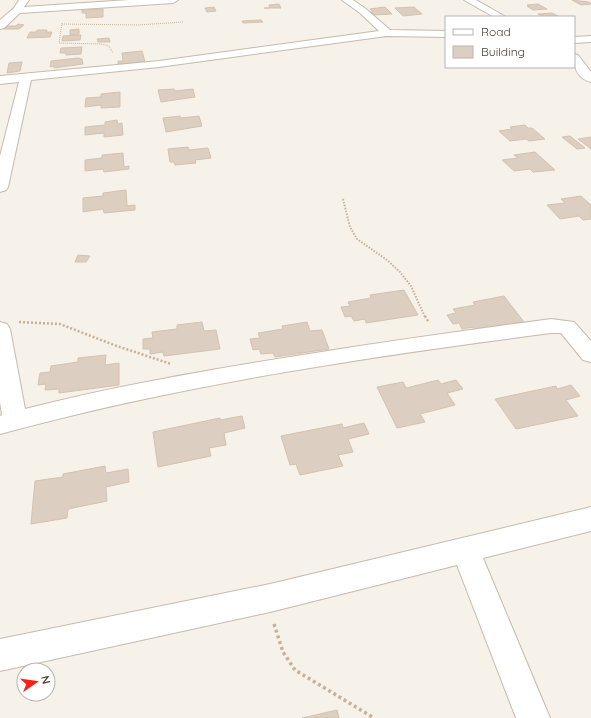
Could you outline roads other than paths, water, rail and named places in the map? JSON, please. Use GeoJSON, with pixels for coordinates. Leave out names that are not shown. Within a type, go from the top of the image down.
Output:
{"type":"FeatureCollection","features":[{"type":"Feature","properties":{"kind":"street"},"geometry":{"type":"LineString","coordinates":[[0,26],[17,10],[24,0]]}},
{"type":"Feature","properties":{"kind":"street"},"geometry":{"type":"LineString","coordinates":[[17,10],[173,0]]}},
{"type":"Feature","properties":{"kind":"street"},"geometry":{"type":"LineString","coordinates":[[347,0],[363,11],[387,33]]}},
{"type":"Feature","properties":{"kind":"street"},"geometry":{"type":"LineString","coordinates":[[468,0],[499,16]]}},
{"type":"Feature","properties":{"kind":"street"},"geometry":{"type":"LineString","coordinates":[[0,80],[125,67],[387,33],[445,34]]}},
{"type":"Feature","properties":{"kind":"street"},"geometry":{"type":"LineString","coordinates":[[575,40],[591,39]]}},
{"type":"Feature","properties":{"kind":"street"},"geometry":{"type":"LineString","coordinates":[[575,59],[584,73],[591,78]]}},
{"type":"Feature","properties":{"kind":"street"},"geometry":{"type":"LineString","coordinates":[[0,187],[26,77]]}},
{"type":"Feature","properties":{"kind":"street"},"geometry":{"type":"LineString","coordinates":[[8,326],[8,424],[56,410],[205,378],[444,340],[551,326],[567,327],[591,355]]}},
{"type":"Feature","properties":{"kind":"street"},"geometry":{"type":"LineString","coordinates":[[0,655],[270,598],[591,519]]}},
{"type":"Feature","properties":{"kind":"street"},"geometry":{"type":"LineString","coordinates":[[465,549],[533,718]]}}]}
